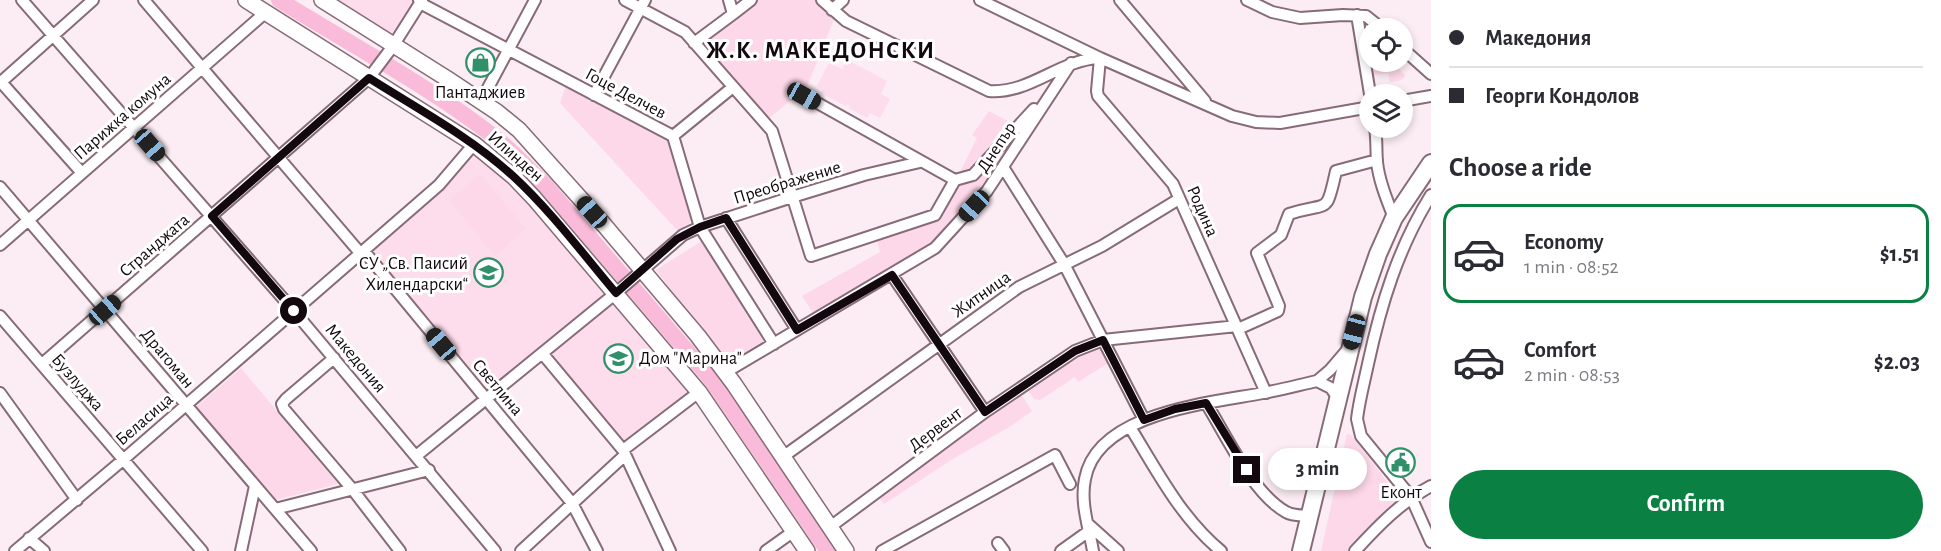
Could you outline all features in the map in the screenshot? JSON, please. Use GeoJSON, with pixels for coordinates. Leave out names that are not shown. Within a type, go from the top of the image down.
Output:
{"type":"FeatureCollection","features":[{"type":"Feature","properties":{"kind":"main road","name":"Илинден"},"geometry":{"type":"LineString","coordinates":[[246,0],[266,12],[380,63],[481,101],[519,130],[726,372],[846,551]]}},
{"type":"Feature","properties":{"kind":"main road"},"geometry":{"type":"LineString","coordinates":[[321,0],[380,63]]}},
{"type":"Feature","properties":{"kind":"main road","name":"Илинден"},"geometry":{"type":"LineString","coordinates":[[380,63],[514,177],[620,291],[699,392],[807,551]]}},
{"type":"Feature","properties":{"kind":"main road"},"geometry":{"type":"LineString","coordinates":[[1300,551],[1301,515],[1338,397],[1367,286],[1394,218],[1431,163]]}},
{"type":"Feature","properties":{"kind":"street","name":"Македония"},"geometry":{"type":"LineString","coordinates":[[22,0],[334,358],[421,452],[429,470],[495,551]]}},
{"type":"Feature","properties":{"kind":"street"},"geometry":{"type":"LineString","coordinates":[[82,173],[1,83],[93,0]]}},
{"type":"Feature","properties":{"kind":"street","name":"Светлина"},"geometry":{"type":"LineString","coordinates":[[144,0],[487,398],[572,503],[597,551]]}},
{"type":"Feature","properties":{"kind":"street"},"geometry":{"type":"LineString","coordinates":[[481,101],[535,0]]}},
{"type":"Feature","properties":{"kind":"street"},"geometry":{"type":"LineString","coordinates":[[625,0],[643,4],[685,32],[772,131],[792,197]]}},
{"type":"Feature","properties":{"kind":"street"},"geometry":{"type":"LineString","coordinates":[[729,0],[733,14]]}},
{"type":"Feature","properties":{"kind":"street"},"geometry":{"type":"LineString","coordinates":[[694,42],[751,0]]}},
{"type":"Feature","properties":{"kind":"street"},"geometry":{"type":"LineString","coordinates":[[822,0],[846,21],[989,91],[1004,92],[1019,88],[1071,63],[1100,57]]}},
{"type":"Feature","properties":{"kind":"street"},"geometry":{"type":"LineString","coordinates":[[832,10],[843,0]]}},
{"type":"Feature","properties":{"kind":"street"},"geometry":{"type":"LineString","coordinates":[[980,0],[1232,116],[1256,122],[1280,123],[1359,109]]}},
{"type":"Feature","properties":{"kind":"street"},"geometry":{"type":"LineString","coordinates":[[1120,0],[1207,104]]}},
{"type":"Feature","properties":{"kind":"street"},"geometry":{"type":"LineString","coordinates":[[1247,0],[1272,12],[1300,18],[1357,15],[1368,18]]}},
{"type":"Feature","properties":{"kind":"street","name":"Странджата"},"geometry":{"type":"LineString","coordinates":[[42,364],[279,158],[380,63],[420,1]]}},
{"type":"Feature","properties":{"kind":"street","name":"Гоце Делчев"},"geometry":{"type":"LineString","coordinates":[[420,1],[673,136],[700,227],[774,344]]}},
{"type":"Feature","properties":{"kind":"street"},"geometry":{"type":"LineString","coordinates":[[594,94],[643,4]]}},
{"type":"Feature","properties":{"kind":"street","name":"Парижка комуна"},"geometry":{"type":"LineString","coordinates":[[0,245],[266,12]]}},
{"type":"Feature","properties":{"kind":"street"},"geometry":{"type":"LineString","coordinates":[[1357,15],[1368,84]]}},
{"type":"Feature","properties":{"kind":"street","name":"Родина"},"geometry":{"type":"LineString","coordinates":[[1100,57],[1096,91],[1098,96],[1173,184],[1266,393]]}},
{"type":"Feature","properties":{"kind":"street"},"geometry":{"type":"LineString","coordinates":[[1413,58],[1431,74]]}},
{"type":"Feature","properties":{"kind":"street","name":"Днепър"},"geometry":{"type":"LineString","coordinates":[[726,372],[934,248],[987,191],[1071,63]]}},
{"type":"Feature","properties":{"kind":"street"},"geometry":{"type":"LineString","coordinates":[[673,136],[733,87]]}},
{"type":"Feature","properties":{"kind":"street"},"geometry":{"type":"LineString","coordinates":[[804,96],[955,180],[973,175],[1052,89]]}},
{"type":"Feature","properties":{"kind":"street"},"geometry":{"type":"LineString","coordinates":[[1413,99],[1431,96]]}},
{"type":"Feature","properties":{"kind":"street"},"geometry":{"type":"LineString","coordinates":[[1377,138],[1380,182],[1394,218]]}},
{"type":"Feature","properties":{"kind":"street"},"geometry":{"type":"LineString","coordinates":[[362,253],[439,185],[474,144]]}},
{"type":"Feature","properties":{"kind":"street","name":"Дервент"},"geometry":{"type":"LineString","coordinates":[[830,527],[985,412],[1075,351],[1103,340],[1237,328],[1278,311],[1279,306],[1274,291],[1257,253],[1281,236],[1289,214],[1304,209],[1322,208],[1329,201],[1336,171],[1377,160]]}},
{"type":"Feature","properties":{"kind":"street","name":"Преображение"},"geometry":{"type":"LineString","coordinates":[[421,452],[620,291],[677,239],[700,227],[792,197],[864,175],[920,162]]}},
{"type":"Feature","properties":{"kind":"street"},"geometry":{"type":"LineString","coordinates":[[1004,167],[1064,264],[1144,420]]}},
{"type":"Feature","properties":{"kind":"street","name":"Днепър"},"geometry":{"type":"LineString","coordinates":[[792,197],[811,256],[935,215],[955,180]]}},
{"type":"Feature","properties":{"kind":"street","name":"Драгоман"},"geometry":{"type":"LineString","coordinates":[[0,187],[311,551]]}},
{"type":"Feature","properties":{"kind":"street"},"geometry":{"type":"LineString","coordinates":[[1431,195],[1428,207],[1414,223],[1395,264],[1377,323],[1357,425],[1362,436],[1411,497],[1431,542]]}},
{"type":"Feature","properties":{"kind":"street","name":"Житница"},"geometry":{"type":"LineString","coordinates":[[784,456],[1019,286],[1102,246],[1179,199]]}},
{"type":"Feature","properties":{"kind":"street"},"geometry":{"type":"LineString","coordinates":[[726,218],[797,330]]}},
{"type":"Feature","properties":{"kind":"street","name":"Беласица"},"geometry":{"type":"LineString","coordinates":[[15,551],[362,253]]}},
{"type":"Feature","properties":{"kind":"street"},"geometry":{"type":"LineString","coordinates":[[892,275],[985,412]]}},
{"type":"Feature","properties":{"kind":"street","name":"Бузлуджа"},"geometry":{"type":"LineString","coordinates":[[0,316],[202,551]]}},
{"type":"Feature","properties":{"kind":"street"},"geometry":{"type":"LineString","coordinates":[[1093,551],[1083,501],[1084,479],[1089,464],[1100,447],[1144,420],[1175,409],[1266,393],[1317,381],[1349,349]]}},
{"type":"Feature","properties":{"kind":"street"},"geometry":{"type":"LineString","coordinates":[[542,353],[624,452],[670,551]]}},
{"type":"Feature","properties":{"kind":"street"},"geometry":{"type":"LineString","coordinates":[[334,358],[282,404],[400,551]]}},
{"type":"Feature","properties":{"kind":"street"},"geometry":{"type":"LineString","coordinates":[[1317,381],[1331,388],[1338,397]]}},
{"type":"Feature","properties":{"kind":"street"},"geometry":{"type":"LineString","coordinates":[[521,551],[624,452],[699,392]]}},
{"type":"Feature","properties":{"kind":"street"},"geometry":{"type":"LineString","coordinates":[[0,393],[76,500]]}},
{"type":"Feature","properties":{"kind":"street"},"geometry":{"type":"LineString","coordinates":[[1206,403],[1257,486],[1270,500],[1301,515]]}},
{"type":"Feature","properties":{"kind":"street"},"geometry":{"type":"LineString","coordinates":[[1131,428],[1179,507],[1195,527],[1221,551]]}},
{"type":"Feature","properties":{"kind":"street"},"geometry":{"type":"LineString","coordinates":[[882,551],[1055,455],[1070,484]]}},
{"type":"Feature","properties":{"kind":"street"},"geometry":{"type":"LineString","coordinates":[[275,509],[429,470]]}},
{"type":"Feature","properties":{"kind":"street"},"geometry":{"type":"LineString","coordinates":[[241,551],[255,486]]}},
{"type":"Feature","properties":{"kind":"street"},"geometry":{"type":"LineString","coordinates":[[1355,551],[1376,528],[1411,497],[1431,486]]}},
{"type":"Feature","properties":{"kind":"street"},"geometry":{"type":"LineString","coordinates":[[1061,551],[1089,528]]}},
{"type":"Feature","properties":{"kind":"street"},"geometry":{"type":"LineString","coordinates":[[1089,528],[1118,551]]}},
{"type":"Feature","properties":{"kind":"street"},"geometry":{"type":"LineString","coordinates":[[766,551],[794,531]]}},
{"type":"Feature","properties":{"kind":"street"},"geometry":{"type":"LineString","coordinates":[[29,538],[44,551]]}},
{"type":"Feature","properties":{"kind":"shaded area"},"geometry":{"type":"Polygon","coordinates":[[[322,0],[430,0],[393,46],[322,0]]]}},
{"type":"Feature","properties":{"kind":"shaded area"},"geometry":{"type":"Polygon","coordinates":[[[751,0],[819,0],[835,17],[804,94],[800,92],[766,121],[697,42],[751,0]]]}},
{"type":"Feature","properties":{"kind":"shaded area"},"geometry":{"type":"Polygon","coordinates":[[[847,60],[887,81],[881,94],[890,99],[880,118],[870,113],[867,118],[849,108],[847,104],[846,106],[821,93],[822,89],[817,86],[829,63],[842,69],[847,60]]]}},
{"type":"Feature","properties":{"kind":"shaded area"},"geometry":{"type":"Polygon","coordinates":[[[1374,72],[1402,72],[1405,75],[1400,80],[1390,82],[1388,73],[1374,75],[1374,72]]]}},
{"type":"Feature","properties":{"kind":"shaded area"},"geometry":{"type":"Polygon","coordinates":[[[566,86],[668,140],[692,216],[688,227],[677,230],[560,103],[566,86]]]}},
{"type":"Feature","properties":{"kind":"shaded area"},"geometry":{"type":"Polygon","coordinates":[[[989,111],[1015,125],[973,172],[959,174],[977,138],[972,135],[989,111]]]}},
{"type":"Feature","properties":{"kind":"shaded area"},"geometry":{"type":"Polygon","coordinates":[[[1032,115],[988,178],[938,239],[813,313],[802,296],[880,252],[877,240],[938,220],[959,182],[1032,115]]]}},
{"type":"Feature","properties":{"kind":"shaded area","name":"СУ „Св. Паисий Хилендарски“"},"geometry":{"type":"Polygon","coordinates":[[[473,154],[500,171],[537,209],[609,294],[488,395],[370,252],[440,193],[473,154]]]}},
{"type":"Feature","properties":{"kind":"shaded area"},"geometry":{"type":"Polygon","coordinates":[[[480,174],[526,229],[495,256],[449,200],[480,174]]]}},
{"type":"Feature","properties":{"kind":"shaded area"},"geometry":{"type":"Polygon","coordinates":[[[702,241],[744,299],[746,304],[742,307],[764,341],[725,363],[656,270],[702,241]]]}},
{"type":"Feature","properties":{"kind":"shaded area"},"geometry":{"type":"Polygon","coordinates":[[[616,299],[694,392],[624,447],[548,355],[616,299]]]}},
{"type":"Feature","properties":{"kind":"shaded area"},"geometry":{"type":"Polygon","coordinates":[[[1100,347],[1108,363],[1078,382],[1075,377],[1040,400],[1034,399],[1028,390],[1079,356],[1100,347]]]}},
{"type":"Feature","properties":{"kind":"shaded area"},"geometry":{"type":"Polygon","coordinates":[[[241,368],[338,484],[275,500],[196,407],[241,368]]]}},
{"type":"Feature","properties":{"kind":"shaded area"},"geometry":{"type":"Polygon","coordinates":[[[1021,394],[1032,411],[884,504],[879,498],[1021,394]]]}},
{"type":"Feature","properties":{"kind":"shaded area"},"geometry":{"type":"Polygon","coordinates":[[[1347,434],[1351,435],[1399,497],[1350,551],[1321,551],[1347,434]]]}},
{"type":"Feature","properties":{"kind":"waterway"},"geometry":{"type":"LineString","coordinates":[[279,0],[467,116],[499,140],[526,165],[711,379],[828,551]]}},
{"type":"Feature","properties":{"kind":"place","name":"Пантаджиев"},"geometry":{"type":"Point","coordinates":[480,63]}},
{"type":"Feature","properties":{"kind":"place","name":"СУ „Св. Паисий Хилендарски“"},"geometry":{"type":"Point","coordinates":[489,273]}},
{"type":"Feature","properties":{"kind":"place","name":"Дом \"Марина\""},"geometry":{"type":"Point","coordinates":[618,358]}},
{"type":"Feature","properties":{"kind":"place","name":"Еконт"},"geometry":{"type":"Point","coordinates":[1401,463]}},
{"type":"Feature","properties":{"kind":"district","name":"Ж.К. МАКЕДОНСКИ"},"geometry":{"type":"Point","coordinates":[821,50]}},
{"type":"Feature","properties":{"kind":"route"},"geometry":{"type":"LineString","coordinates":[[294,311],[212,216],[369,78],[474,144],[514,177],[616,293],[677,239],[700,227],[726,218],[797,330],[892,275],[985,412],[1075,351],[1103,340],[1144,420],[1175,409],[1206,403],[1247,470]]}}]}
